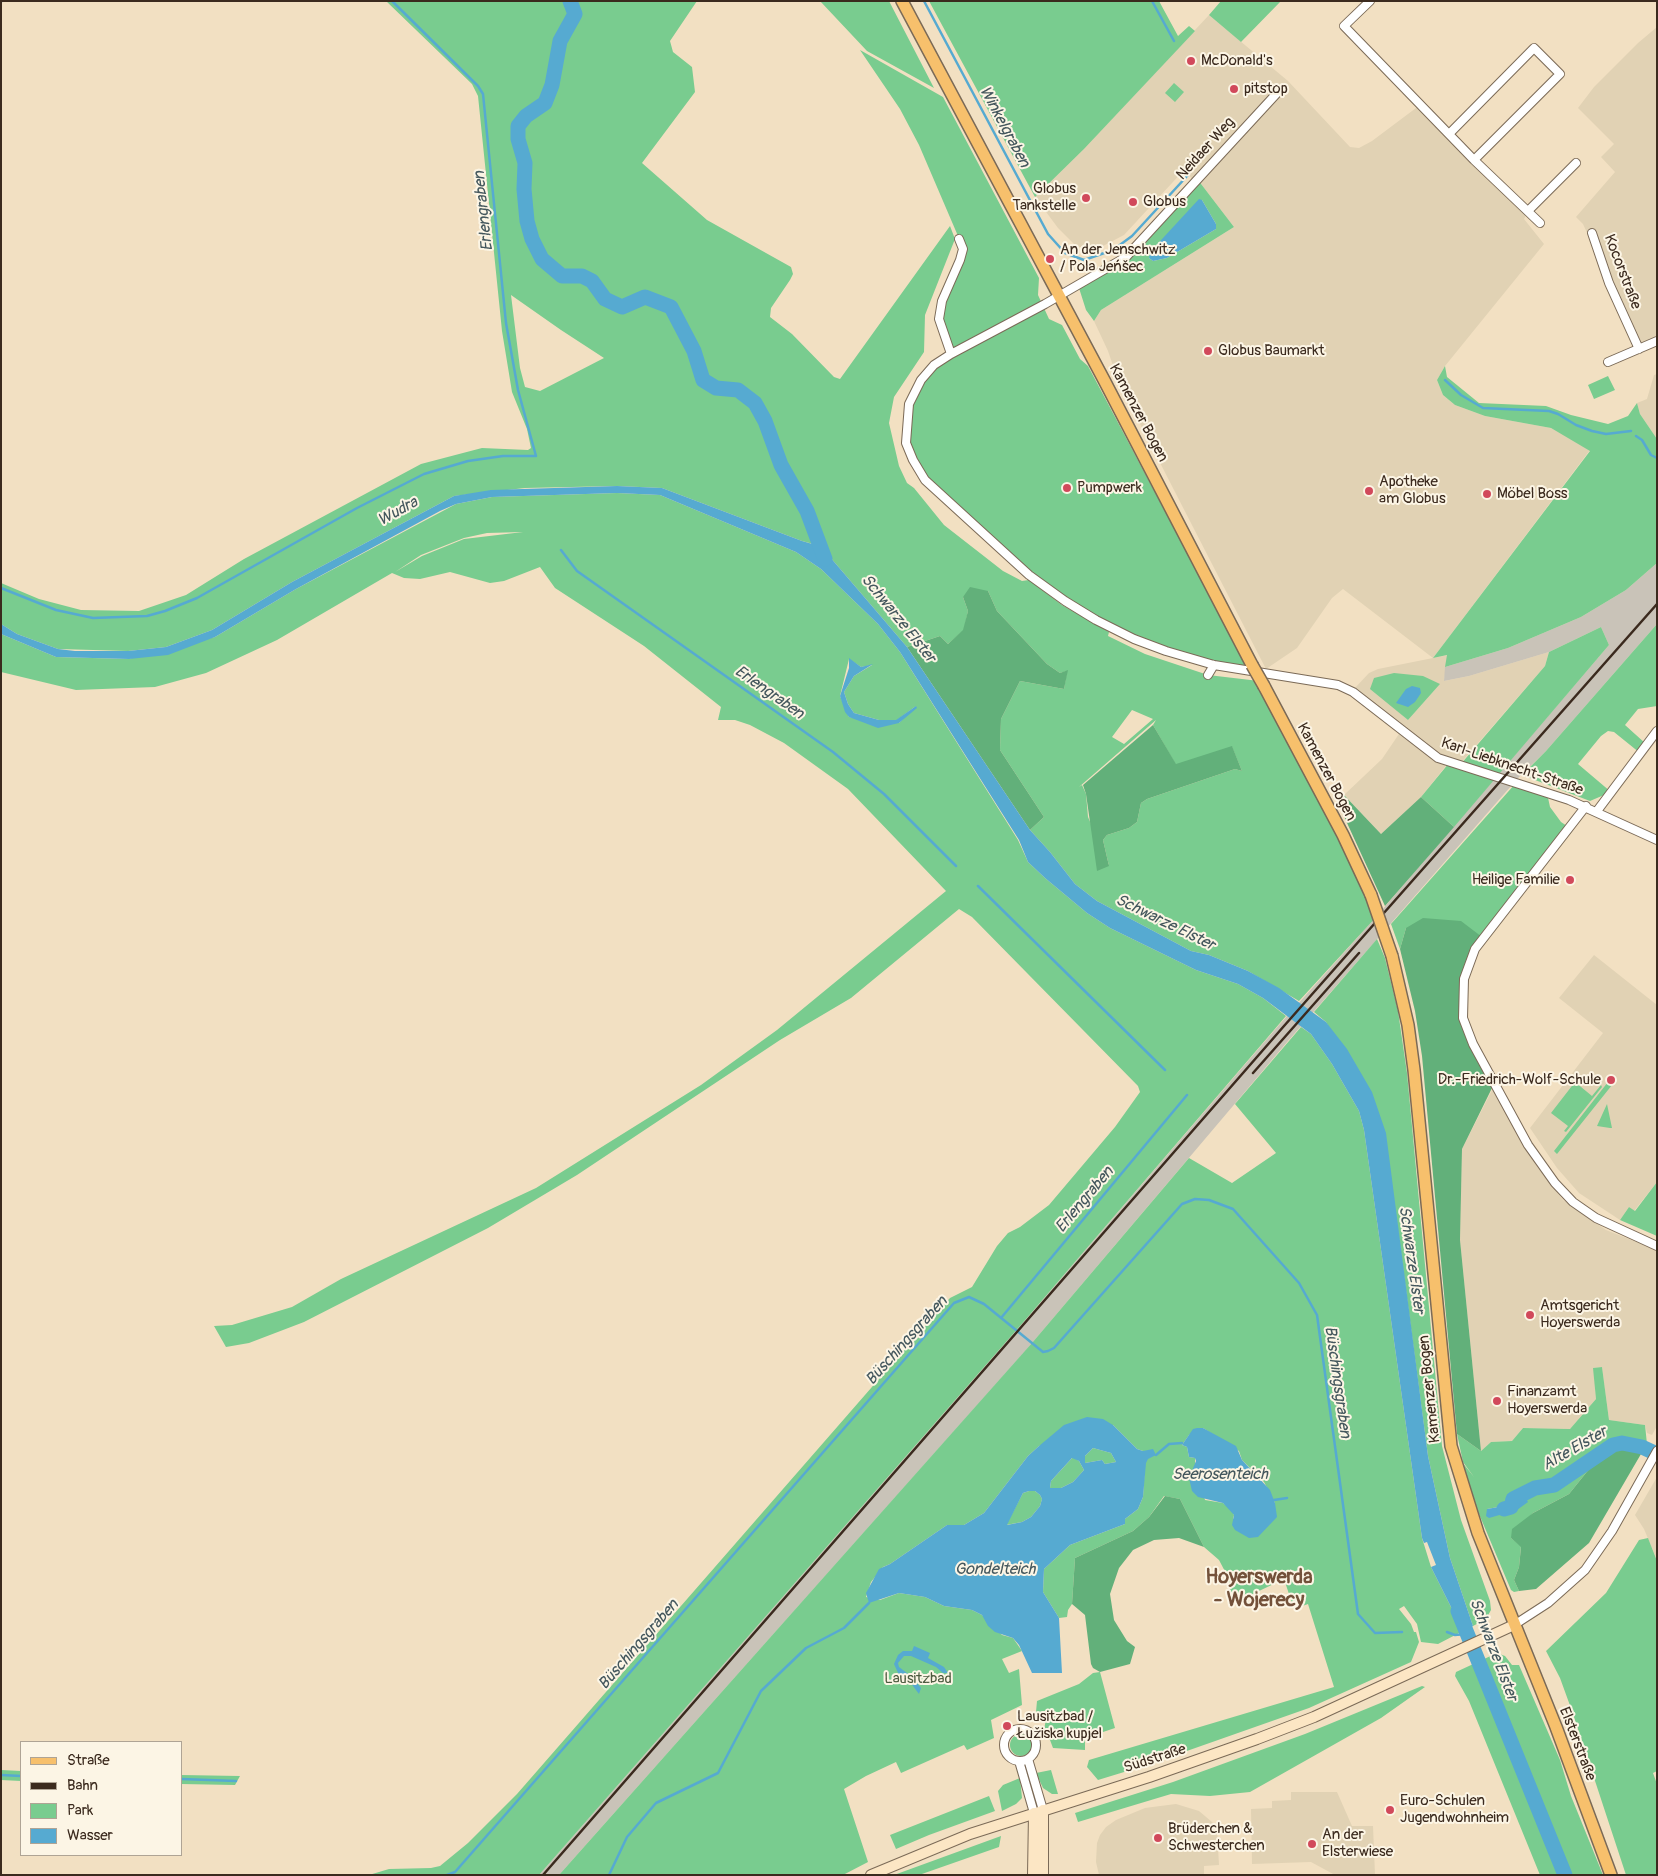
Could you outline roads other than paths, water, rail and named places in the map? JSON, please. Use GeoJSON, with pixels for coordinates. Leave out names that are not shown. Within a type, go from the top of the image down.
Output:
{"type":"FeatureCollection","features":[{"type":"Feature","properties":{"kind":"main road","name":"Kamenzer Bogen"},"geometry":{"type":"LineString","coordinates":[[902,1],[1343,835],[1371,895],[1392,956],[1406,1015],[1414,1070],[1451,1446],[1472,1515],[1514,1626]]}},
{"type":"Feature","properties":{"kind":"main road","name":"Südstraße"},"geometry":{"type":"LineString","coordinates":[[871,1875],[926,1850],[1039,1811],[1149,1777],[1314,1717],[1514,1626]]}},
{"type":"Feature","properties":{"kind":"main road","name":"Elsterstraße"},"geometry":{"type":"LineString","coordinates":[[1514,1626],[1556,1727],[1611,1875]]}},
{"type":"Feature","properties":{"kind":"main road"},"geometry":{"type":"LineString","coordinates":[[1033,1875],[1039,1811]]}},
{"type":"Feature","properties":{"kind":"main road"},"geometry":{"type":"LineString","coordinates":[[1039,1811],[1043,1875]]}},
{"type":"Feature","properties":{"kind":"street"},"geometry":{"type":"LineString","coordinates":[[1370,1],[1344,26],[1474,160],[1540,223]]}},
{"type":"Feature","properties":{"kind":"street"},"geometry":{"type":"LineString","coordinates":[[1449,134],[1534,48],[1560,74],[1474,160]]}},
{"type":"Feature","properties":{"kind":"street","name":"Neidaer Weg"},"geometry":{"type":"LineString","coordinates":[[1059,296],[1126,257],[1278,92]]}},
{"type":"Feature","properties":{"kind":"street"},"geometry":{"type":"LineString","coordinates":[[1528,211],[1576,163]]}},
{"type":"Feature","properties":{"kind":"street","name":"Kocorstraße"},"geometry":{"type":"LineString","coordinates":[[1592,233],[1609,283],[1640,349]]}},
{"type":"Feature","properties":{"kind":"street"},"geometry":{"type":"LineString","coordinates":[[959,239],[963,249],[942,301],[939,319],[951,354],[1059,296]]}},
{"type":"Feature","properties":{"kind":"street"},"geometry":{"type":"LineString","coordinates":[[1608,362],[1657,342]]}},
{"type":"Feature","properties":{"kind":"street","name":"Karl-Liebknecht-Straße"},"geometry":{"type":"LineString","coordinates":[[951,354],[934,366],[921,380],[909,404],[906,443],[912,460],[925,480],[1029,575],[1064,601],[1134,639],[1166,651],[1214,665],[1315,679],[1338,685],[1353,692],[1438,758],[1586,806],[1657,840]]}},
{"type":"Feature","properties":{"kind":"street"},"geometry":{"type":"LineString","coordinates":[[1208,675],[1214,665]]}},
{"type":"Feature","properties":{"kind":"street"},"geometry":{"type":"LineString","coordinates":[[1597,811],[1657,731]]}},
{"type":"Feature","properties":{"kind":"street"},"geometry":{"type":"LineString","coordinates":[[1586,806],[1475,950],[1464,979],[1464,1018],[1473,1044],[1528,1145],[1555,1183],[1574,1202],[1596,1218],[1657,1246]]}},
{"type":"Feature","properties":{"kind":"street"},"geometry":{"type":"LineString","coordinates":[[1514,1626],[1548,1603],[1585,1570],[1612,1531],[1657,1451]]}},
{"type":"Feature","properties":{"kind":"street"},"geometry":{"type":"LineString","coordinates":[[1016,1729],[1026,1730],[1035,1738],[1036,1750],[1028,1760],[1019,1761],[1008,1755],[1004,1748],[1008,1735],[1016,1729]]}},
{"type":"Feature","properties":{"kind":"street"},"geometry":{"type":"LineString","coordinates":[[1028,1760],[1039,1811]]}},
{"type":"Feature","properties":{"kind":"street"},"geometry":{"type":"LineString","coordinates":[[1019,1761],[1039,1811]]}},
{"type":"Feature","properties":{"kind":"water"},"geometry":{"type":"Polygon","coordinates":[[[1199,199],[1202,200],[1216,224],[1216,229],[1167,258],[1153,261],[1149,258],[1151,251],[1199,199]]]}},
{"type":"Feature","properties":{"kind":"water"},"geometry":{"type":"Polygon","coordinates":[[[617,486],[662,488],[802,541],[816,545],[816,539],[822,538],[830,557],[907,647],[1030,830],[1075,884],[1097,901],[1191,951],[1209,955],[1248,971],[1279,988],[1326,1022],[1347,1049],[1372,1092],[1386,1133],[1428,1456],[1450,1558],[1473,1626],[1463,1631],[1431,1567],[1436,1565],[1427,1542],[1424,1543],[1422,1538],[1364,1130],[1359,1111],[1332,1064],[1311,1034],[1263,998],[1238,984],[1196,970],[1110,928],[1087,913],[1028,862],[1019,840],[900,652],[878,624],[821,569],[796,552],[660,495],[617,493],[492,497],[456,504],[440,511],[296,589],[215,637],[168,655],[129,659],[56,657],[1,634],[1,624],[17,634],[58,649],[75,651],[128,651],[166,647],[212,630],[292,582],[454,496],[491,490],[617,486]]]}},
{"type":"Feature","properties":{"kind":"water"},"geometry":{"type":"Polygon","coordinates":[[[849,658],[861,667],[873,664],[854,676],[844,692],[848,704],[854,713],[879,720],[896,720],[916,706],[917,708],[899,723],[878,728],[849,717],[845,712],[840,696],[849,668],[849,658]]]}},
{"type":"Feature","properties":{"kind":"water"},"geometry":{"type":"Polygon","coordinates":[[[1412,686],[1420,688],[1421,693],[1415,702],[1408,707],[1396,703],[1406,689],[1412,686]]]}},
{"type":"Feature","properties":{"kind":"water","name":"Gondelteich"},"geometry":{"type":"Polygon","coordinates":[[[1087,1417],[1103,1419],[1113,1425],[1137,1449],[1143,1451],[1153,1449],[1156,1455],[1148,1459],[1146,1463],[1143,1497],[1138,1509],[1125,1519],[1125,1524],[1070,1545],[1044,1569],[1043,1592],[1059,1618],[1062,1673],[1032,1673],[1019,1645],[1013,1638],[995,1632],[988,1626],[982,1615],[972,1610],[944,1606],[925,1597],[899,1593],[869,1603],[866,1593],[879,1569],[890,1564],[947,1525],[964,1525],[984,1513],[1028,1456],[1064,1425],[1087,1417]],[[1093,1448],[1085,1456],[1085,1463],[1102,1460],[1105,1464],[1116,1462],[1111,1453],[1093,1448]],[[1072,1458],[1051,1481],[1050,1488],[1061,1488],[1073,1482],[1084,1470],[1079,1461],[1072,1458]],[[1035,1491],[1023,1493],[1007,1525],[1022,1522],[1031,1517],[1040,1506],[1042,1499],[1035,1491]]]}},
{"type":"Feature","properties":{"kind":"water","name":"Seerosenteich"},"geometry":{"type":"Polygon","coordinates":[[[1203,1428],[1236,1446],[1242,1460],[1270,1490],[1275,1503],[1277,1517],[1258,1537],[1249,1538],[1235,1530],[1232,1525],[1234,1515],[1223,1503],[1198,1497],[1192,1491],[1189,1478],[1196,1461],[1195,1458],[1189,1457],[1187,1447],[1182,1445],[1193,1429],[1203,1428]]]}},
{"type":"Feature","properties":{"kind":"water"},"geometry":{"type":"Polygon","coordinates":[[[1524,1495],[1528,1502],[1517,1510],[1489,1518],[1486,1516],[1487,1509],[1504,1506],[1509,1496],[1516,1496],[1520,1504],[1518,1498],[1524,1495]]]}},
{"type":"Feature","properties":{"kind":"water"},"geometry":{"type":"Polygon","coordinates":[[[914,1646],[930,1653],[928,1658],[944,1667],[948,1673],[943,1673],[936,1667],[911,1656],[904,1656],[898,1663],[899,1667],[911,1676],[921,1688],[919,1694],[910,1682],[899,1675],[894,1664],[898,1655],[903,1651],[912,1651],[914,1646]]]}},
{"type":"Feature","properties":{"kind":"waterway"},"geometry":{"type":"LineString","coordinates":[[1,588],[56,610],[93,618],[147,616],[197,598],[357,508],[424,474],[468,461],[503,456],[536,456],[518,390],[506,323],[483,94],[478,86],[392,1]]}},
{"type":"Feature","properties":{"kind":"waterway","name":"Schwarze Elster"},"geometry":{"type":"LineString","coordinates":[[570,1],[575,14],[560,41],[552,85],[545,103],[526,116],[518,126],[518,139],[525,163],[524,189],[527,221],[532,239],[542,259],[562,276],[582,276],[592,281],[605,299],[622,307],[645,297],[671,307],[694,351],[703,380],[716,388],[738,390],[755,403],[765,421],[781,465],[807,511],[825,559]]}},
{"type":"Feature","properties":{"kind":"waterway","name":"Winkelgraben"},"geometry":{"type":"LineString","coordinates":[[924,1],[1048,234],[1065,253],[1084,260],[1113,250],[1132,236],[1188,175]]}},
{"type":"Feature","properties":{"kind":"waterway"},"geometry":{"type":"LineString","coordinates":[[1152,1],[1174,41]]}},
{"type":"Feature","properties":{"kind":"waterway"},"geometry":{"type":"LineString","coordinates":[[1445,380],[1461,395],[1483,408],[1549,411],[1592,431],[1606,434],[1631,431]]}},
{"type":"Feature","properties":{"kind":"waterway"},"geometry":{"type":"LineString","coordinates":[[1636,436],[1642,440],[1651,455],[1657,458]]}},
{"type":"Feature","properties":{"kind":"waterway","name":"Erlengraben"},"geometry":{"type":"LineString","coordinates":[[561,550],[577,571],[833,752],[884,794],[956,866]]}},
{"type":"Feature","properties":{"kind":"waterway","name":"Erlengraben"},"geometry":{"type":"LineString","coordinates":[[978,886],[1165,1070]]}},
{"type":"Feature","properties":{"kind":"waterway","name":"Erlengraben"},"geometry":{"type":"LineString","coordinates":[[1001,1318],[1187,1095]]}},
{"type":"Feature","properties":{"kind":"waterway","name":"Büschingsgraben"},"geometry":{"type":"LineString","coordinates":[[447,1875],[455,1872],[954,1303],[969,1297],[984,1304],[1043,1352],[1048,1351],[1054,1348],[1182,1204],[1195,1199],[1209,1200],[1233,1209],[1299,1283],[1317,1315],[1358,1614],[1375,1633],[1402,1632]]}},
{"type":"Feature","properties":{"kind":"waterway"},"geometry":{"type":"LineString","coordinates":[[1156,1455],[1169,1444],[1182,1443]]}},
{"type":"Feature","properties":{"kind":"waterway","name":"Alte Elster"},"geometry":{"type":"LineString","coordinates":[[1504,1509],[1511,1507],[1513,1499],[1535,1488],[1554,1485],[1613,1445],[1622,1443],[1642,1447],[1657,1454]]}},
{"type":"Feature","properties":{"kind":"waterway"},"geometry":{"type":"LineString","coordinates":[[1274,1500],[1287,1498]]}},
{"type":"Feature","properties":{"kind":"waterway"},"geometry":{"type":"LineString","coordinates":[[609,1875],[627,1837],[656,1803],[718,1773],[761,1691],[806,1648],[844,1628],[869,1603]]}},
{"type":"Feature","properties":{"kind":"waterway","name":"Schwarze Elster"},"geometry":{"type":"LineString","coordinates":[[1458,1611],[1565,1875]]}},
{"type":"Feature","properties":{"kind":"waterway","name":"Büschingsgraben"},"geometry":{"type":"LineString","coordinates":[[1447,1632],[1455,1635],[1466,1634]]}},
{"type":"Feature","properties":{"kind":"waterway","name":"Büschingsgraben"},"geometry":{"type":"LineString","coordinates":[[1,1775],[20,1776]]}},
{"type":"Feature","properties":{"kind":"waterway","name":"Büschingsgraben"},"geometry":{"type":"LineString","coordinates":[[182,1779],[236,1781]]}},
{"type":"Feature","properties":{"kind":"railway"},"geometry":{"type":"LineString","coordinates":[[543,1875],[1284,1026],[1657,604]]}},
{"type":"Feature","properties":{"kind":"railway"},"geometry":{"type":"LineString","coordinates":[[1253,1073],[1359,953]]}},
{"type":"Feature","properties":{"kind":"place","name":"McDonald's"},"geometry":{"type":"Point","coordinates":[1191,61]}},
{"type":"Feature","properties":{"kind":"place","name":"pitstop"},"geometry":{"type":"Point","coordinates":[1234,89]}},
{"type":"Feature","properties":{"kind":"place","name":"Globus Tankstelle"},"geometry":{"type":"Point","coordinates":[1086,198]}},
{"type":"Feature","properties":{"kind":"place","name":"Globus"},"geometry":{"type":"Point","coordinates":[1133,202]}},
{"type":"Feature","properties":{"kind":"place","name":"An der Jenschwitz / Pola Jeńšec"},"geometry":{"type":"Point","coordinates":[1050,259]}},
{"type":"Feature","properties":{"kind":"place","name":"Globus Baumarkt"},"geometry":{"type":"Point","coordinates":[1208,351]}},
{"type":"Feature","properties":{"kind":"place","name":"Pumpwerk"},"geometry":{"type":"Point","coordinates":[1067,488]}},
{"type":"Feature","properties":{"kind":"place","name":"Apotheke am Globus"},"geometry":{"type":"Point","coordinates":[1369,491]}},
{"type":"Feature","properties":{"kind":"place","name":"Möbel Boss"},"geometry":{"type":"Point","coordinates":[1487,494]}},
{"type":"Feature","properties":{"kind":"place","name":"Heilige Familie"},"geometry":{"type":"Point","coordinates":[1570,880]}},
{"type":"Feature","properties":{"kind":"place","name":"Dr.-Friedrich-Wolf-Schule"},"geometry":{"type":"Point","coordinates":[1611,1080]}},
{"type":"Feature","properties":{"kind":"place","name":"Amtsgericht Hoyerswerda"},"geometry":{"type":"Point","coordinates":[1530,1315]}},
{"type":"Feature","properties":{"kind":"place","name":"Finanzamt Hoyerswerda"},"geometry":{"type":"Point","coordinates":[1497,1401]}},
{"type":"Feature","properties":{"kind":"place","name":"Lausitzbad / Łužiska kupjel"},"geometry":{"type":"Point","coordinates":[1007,1726]}},
{"type":"Feature","properties":{"kind":"place","name":"Euro-Schulen Jugendwohnheim"},"geometry":{"type":"Point","coordinates":[1390,1810]}},
{"type":"Feature","properties":{"kind":"place","name":"Brüderchen & Schwesterchen"},"geometry":{"type":"Point","coordinates":[1158,1838]}},
{"type":"Feature","properties":{"kind":"place","name":"An der Elsterwiese"},"geometry":{"type":"Point","coordinates":[1312,1844]}},
{"type":"Feature","properties":{"kind":"district","name":"Hoyerswerda - Wojerecy"},"geometry":{"type":"Point","coordinates":[1259,1590]}},
{"type":"Feature","properties":{"kind":"water label","name":"Wudra"},"geometry":{"type":"Point","coordinates":[398,512]}},
{"type":"Feature","properties":{"kind":"park label","name":"Lausitzbad"},"geometry":{"type":"Point","coordinates":[918,1679]}}]}
